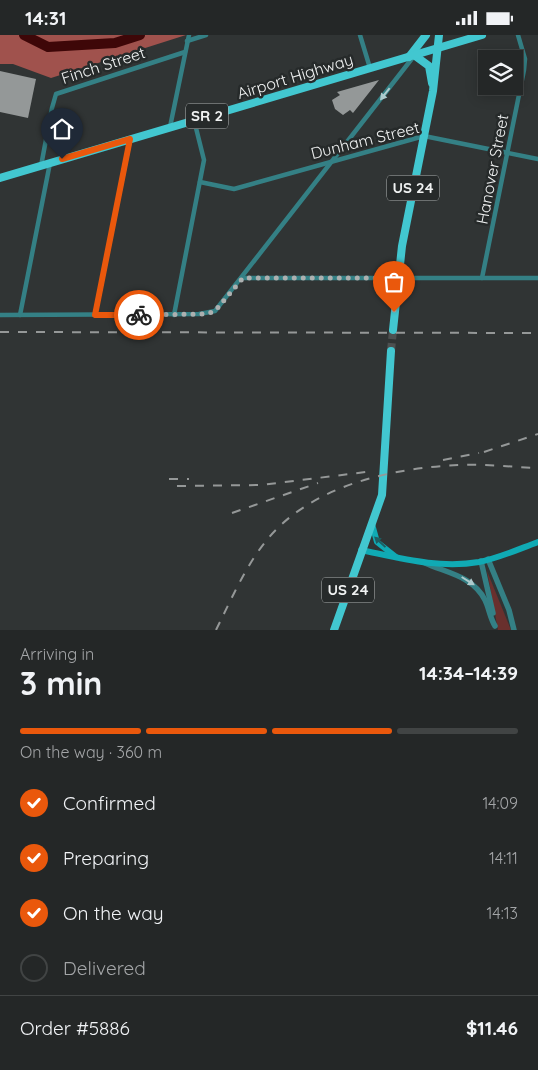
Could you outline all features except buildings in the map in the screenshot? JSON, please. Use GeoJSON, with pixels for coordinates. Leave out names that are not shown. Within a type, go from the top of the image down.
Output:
{"type":"FeatureCollection","features":[{"type":"Feature","properties":{"kind":"main road"},"geometry":{"type":"LineString","coordinates":[[426,35],[412,56],[429,66],[433,91]]}},
{"type":"Feature","properties":{"kind":"main road","name":"US 24"},"geometry":{"type":"LineString","coordinates":[[393,330],[397,278],[433,91],[439,35]]}},
{"type":"Feature","properties":{"kind":"main road","name":"Airport Highway"},"geometry":{"type":"LineString","coordinates":[[0,178],[482,35]]}},
{"type":"Feature","properties":{"kind":"main road","name":"US 24"},"geometry":{"type":"LineString","coordinates":[[334,630],[382,495],[391,351]]}},
{"type":"Feature","properties":{"kind":"main road"},"geometry":{"type":"LineString","coordinates":[[372,523],[377,542],[396,557]]}},
{"type":"Feature","properties":{"kind":"main road"},"geometry":{"type":"LineString","coordinates":[[361,551],[423,563],[446,564],[485,560],[538,542]]}},
{"type":"Feature","properties":{"kind":"street"},"geometry":{"type":"LineString","coordinates":[[170,127],[188,35]]}},
{"type":"Feature","properties":{"kind":"street"},"geometry":{"type":"LineString","coordinates":[[187,41],[206,35]]}},
{"type":"Feature","properties":{"kind":"street"},"geometry":{"type":"LineString","coordinates":[[360,35],[370,68]]}},
{"type":"Feature","properties":{"kind":"street","name":"Hanover Street"},"geometry":{"type":"LineString","coordinates":[[482,278],[524,70],[525,59],[518,35]]}},
{"type":"Feature","properties":{"kind":"street","name":"Finch Street"},"geometry":{"type":"LineString","coordinates":[[41,166],[56,94],[185,52]]}},
{"type":"Feature","properties":{"kind":"street"},"geometry":{"type":"LineString","coordinates":[[0,315],[174,315],[206,314],[215,311],[243,278],[412,56]]}},
{"type":"Feature","properties":{"kind":"street"},"geometry":{"type":"LineString","coordinates":[[174,315],[204,158],[194,120]]}},
{"type":"Feature","properties":{"kind":"street","name":"Dunham Street"},"geometry":{"type":"LineString","coordinates":[[200,183],[234,189],[424,136],[538,159]]}},
{"type":"Feature","properties":{"kind":"street"},"geometry":{"type":"LineString","coordinates":[[95,315],[130,139]]}},
{"type":"Feature","properties":{"kind":"street"},"geometry":{"type":"LineString","coordinates":[[20,315],[50,163]]}},
{"type":"Feature","properties":{"kind":"street"},"geometry":{"type":"LineString","coordinates":[[243,278],[538,278]]}},
{"type":"Feature","properties":{"kind":"street"},"geometry":{"type":"LineString","coordinates":[[485,560],[495,628]]}},
{"type":"Feature","properties":{"kind":"street"},"geometry":{"type":"LineString","coordinates":[[485,560],[509,610],[514,630]]}},
{"type":"Feature","properties":{"kind":"street"},"geometry":{"type":"LineString","coordinates":[[423,563],[458,575],[474,584],[484,599],[495,628]]}},
{"type":"Feature","properties":{"kind":"shaded area"},"geometry":{"type":"Polygon","coordinates":[[[0,35],[186,35],[51,78],[13,64],[0,64],[0,35]]]}},
{"type":"Feature","properties":{"kind":"shaded area"},"geometry":{"type":"Polygon","coordinates":[[[487,571],[511,630],[498,630],[487,571]]]}},
{"type":"Feature","properties":{"kind":"waterway"},"geometry":{"type":"LineString","coordinates":[[24,35],[48,47],[115,43],[140,35]]}},
{"type":"Feature","properties":{"kind":"tunnel"},"geometry":{"type":"LineString","coordinates":[[391,351],[393,330]]}},
{"type":"Feature","properties":{"kind":"railway"},"geometry":{"type":"LineString","coordinates":[[0,332],[538,333]]}},
{"type":"Feature","properties":{"kind":"railway"},"geometry":{"type":"LineString","coordinates":[[484,452],[538,434]]}},
{"type":"Feature","properties":{"kind":"railway"},"geometry":{"type":"LineString","coordinates":[[443,460],[479,453]]}},
{"type":"Feature","properties":{"kind":"railway"},"geometry":{"type":"LineString","coordinates":[[216,630],[245,573],[266,541],[284,522],[305,506],[328,494],[353,483],[406,470],[458,465],[538,468]]}},
{"type":"Feature","properties":{"kind":"railway"},"geometry":{"type":"LineString","coordinates":[[177,486],[261,485],[374,471]]}},
{"type":"Feature","properties":{"kind":"railway"},"geometry":{"type":"LineString","coordinates":[[169,479],[189,479]]}},
{"type":"Feature","properties":{"kind":"railway"},"geometry":{"type":"LineString","coordinates":[[232,513],[318,483]]}},
{"type":"Feature","properties":{"kind":"way so far"},"geometry":{"type":"LineString","coordinates":[[139,315],[206,314],[215,311],[243,278],[397,278],[394,312]]}},
{"type":"Feature","properties":{"kind":"route"},"geometry":{"type":"LineString","coordinates":[[62,159],[130,139],[95,315],[139,315]]}}]}
